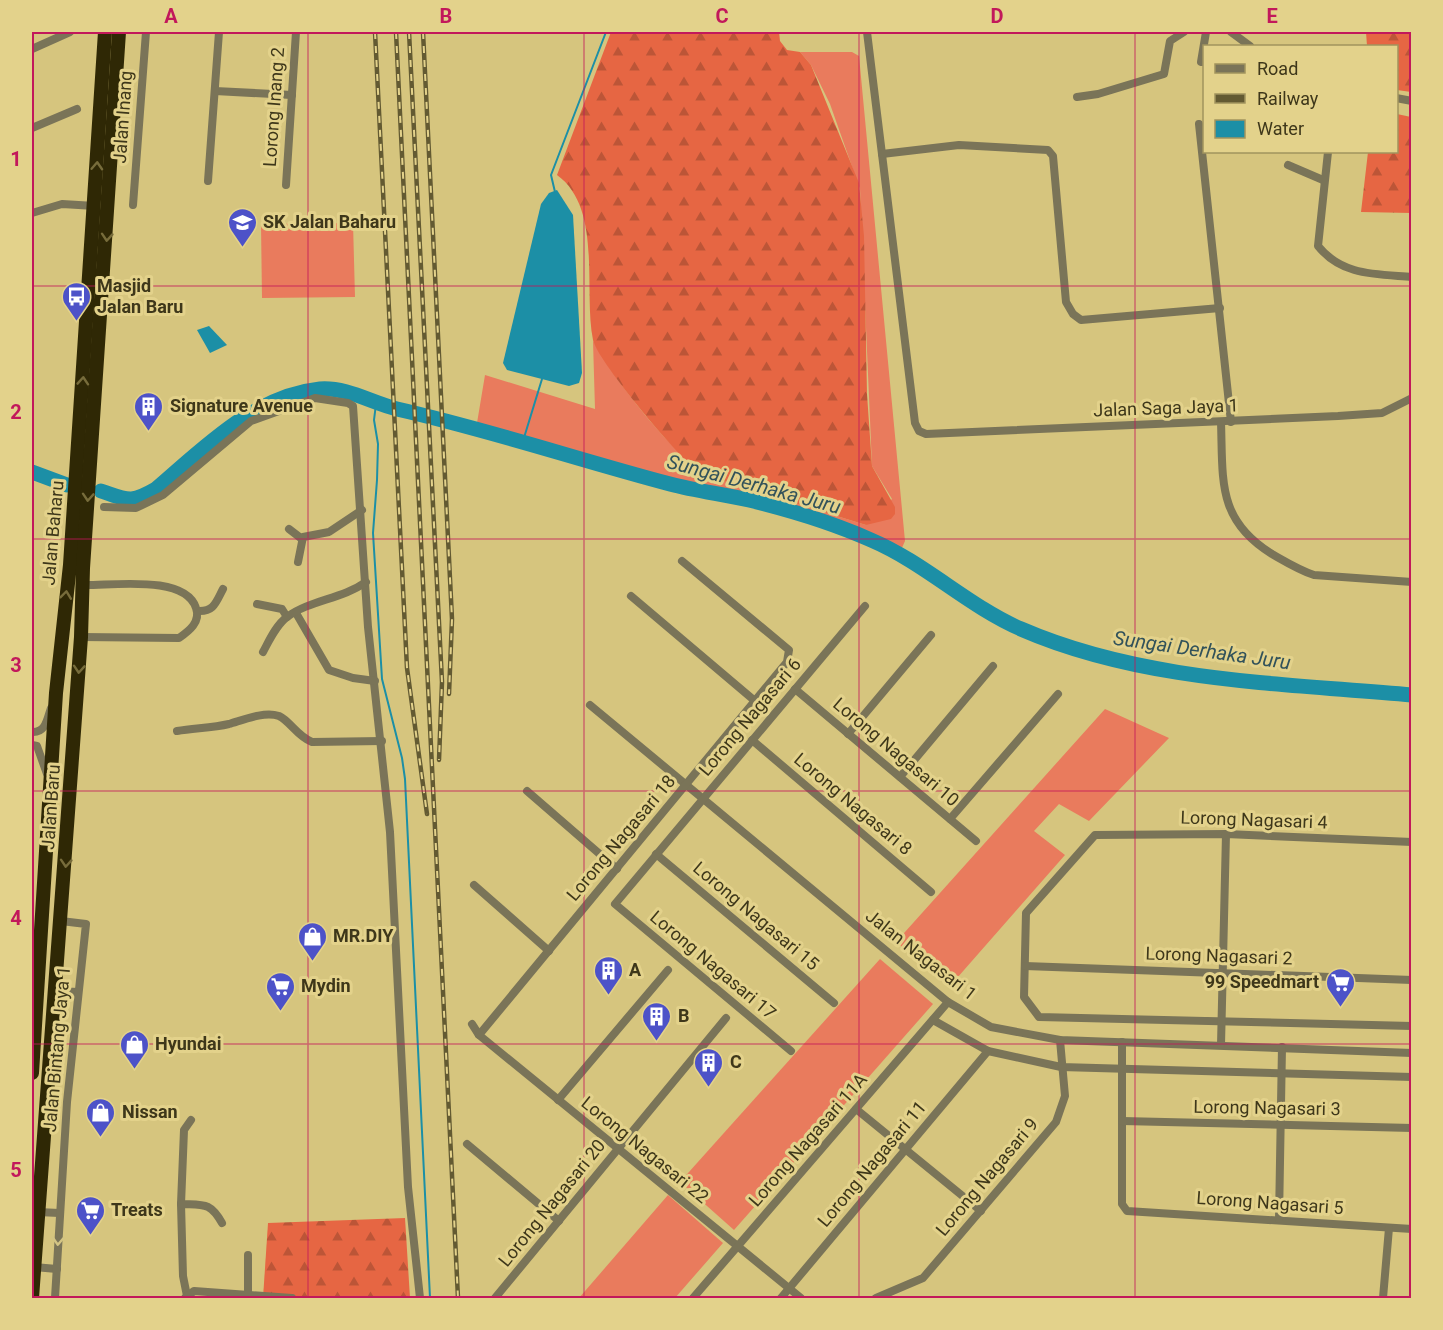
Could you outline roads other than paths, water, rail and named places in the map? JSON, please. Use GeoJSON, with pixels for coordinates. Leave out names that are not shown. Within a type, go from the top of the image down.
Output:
{"type":"FeatureCollection","features":[{"type":"Feature","properties":{"kind":"highway","name":"Jalan Baharu"},"geometry":{"type":"LineString","coordinates":[[86,439],[95,206],[105,32]]}},
{"type":"Feature","properties":{"kind":"highway","name":"Jalan Baharu"},"geometry":{"type":"LineString","coordinates":[[32,1072],[56,693],[77,567],[119,32]]}},
{"type":"Feature","properties":{"kind":"highway","name":"Jalan Baru"},"geometry":{"type":"LineString","coordinates":[[32,1299],[81,637],[82,585],[77,567]]}},
{"type":"Feature","properties":{"kind":"street"},"geometry":{"type":"LineString","coordinates":[[32,49],[70,32]]}},
{"type":"Feature","properties":{"kind":"street","name":"Jalan Inang"},"geometry":{"type":"LineString","coordinates":[[133,205],[146,32]]}},
{"type":"Feature","properties":{"kind":"street"},"geometry":{"type":"LineString","coordinates":[[208,181],[219,32]]}},
{"type":"Feature","properties":{"kind":"street","name":"Lorong Inang 2"},"geometry":{"type":"LineString","coordinates":[[286,185],[296,32]]}},
{"type":"Feature","properties":{"kind":"street"},"geometry":{"type":"LineString","coordinates":[[867,32],[882,154],[959,145],[1048,150],[1053,156],[1066,302],[1073,314],[1081,320],[1220,308]]}},
{"type":"Feature","properties":{"kind":"street"},"geometry":{"type":"LineString","coordinates":[[1077,97],[1098,94],[1164,74],[1170,41],[1184,32]]}},
{"type":"Feature","properties":{"kind":"street"},"geometry":{"type":"LineString","coordinates":[[1231,32],[1249,45]]}},
{"type":"Feature","properties":{"kind":"street"},"geometry":{"type":"LineString","coordinates":[[1201,62],[1203,50]]}},
{"type":"Feature","properties":{"kind":"street"},"geometry":{"type":"LineString","coordinates":[[215,91],[292,95]]}},
{"type":"Feature","properties":{"kind":"street"},"geometry":{"type":"LineString","coordinates":[[32,128],[77,109]]}},
{"type":"Feature","properties":{"kind":"street"},"geometry":{"type":"LineString","coordinates":[[1199,124],[1231,422]]}},
{"type":"Feature","properties":{"kind":"street"},"geometry":{"type":"LineString","coordinates":[[1328,153],[1323,180],[1318,246],[1329,260],[1356,272],[1412,277]]}},
{"type":"Feature","properties":{"kind":"street","name":"Jalan Saga Jaya 1"},"geometry":{"type":"LineString","coordinates":[[882,154],[915,423],[919,430],[926,434],[1231,422],[1382,412],[1412,398]]}},
{"type":"Feature","properties":{"kind":"street"},"geometry":{"type":"LineString","coordinates":[[1288,165],[1323,180]]}},
{"type":"Feature","properties":{"kind":"street"},"geometry":{"type":"LineString","coordinates":[[32,213],[62,204],[95,206]]}},
{"type":"Feature","properties":{"kind":"street"},"geometry":{"type":"LineString","coordinates":[[104,507],[142,506],[164,495],[241,427],[315,398],[348,402],[353,406],[366,582],[382,741],[399,973],[411,1222],[420,1299]]}},
{"type":"Feature","properties":{"kind":"street"},"geometry":{"type":"LineString","coordinates":[[1221,422],[1223,478],[1227,501],[1234,520],[1253,542],[1299,570],[1314,575],[1412,582]]}},
{"type":"Feature","properties":{"kind":"street"},"geometry":{"type":"LineString","coordinates":[[298,562],[302,539],[309,534],[329,532],[362,510]]}},
{"type":"Feature","properties":{"kind":"street"},"geometry":{"type":"LineString","coordinates":[[289,529],[302,539]]}},
{"type":"Feature","properties":{"kind":"street","name":"Lorong Nagasari 18"},"geometry":{"type":"LineString","coordinates":[[479,1035],[787,662],[789,650],[682,561]]}},
{"type":"Feature","properties":{"kind":"street"},"geometry":{"type":"LineString","coordinates":[[263,652],[272,635],[287,617],[314,604],[352,592],[366,582]]}},
{"type":"Feature","properties":{"kind":"street"},"geometry":{"type":"LineString","coordinates":[[81,637],[179,638],[197,621],[198,611],[193,601],[165,585],[82,585]]}},
{"type":"Feature","properties":{"kind":"street"},"geometry":{"type":"LineString","coordinates":[[198,611],[207,612],[214,608],[223,589]]}},
{"type":"Feature","properties":{"kind":"street"},"geometry":{"type":"LineString","coordinates":[[631,596],[755,701]]}},
{"type":"Feature","properties":{"kind":"street"},"geometry":{"type":"LineString","coordinates":[[257,604],[282,609],[287,617]]}},
{"type":"Feature","properties":{"kind":"street","name":"Lorong Nagasari 6"},"geometry":{"type":"LineString","coordinates":[[615,904],[865,606]]}},
{"type":"Feature","properties":{"kind":"street"},"geometry":{"type":"LineString","coordinates":[[296,613],[329,670],[353,678],[375,681]]}},
{"type":"Feature","properties":{"kind":"street"},"geometry":{"type":"LineString","coordinates":[[848,734],[931,635]]}},
{"type":"Feature","properties":{"kind":"street"},"geometry":{"type":"LineString","coordinates":[[900,777],[993,666]]}},
{"type":"Feature","properties":{"kind":"street","name":"Lorong Nagasari 10"},"geometry":{"type":"LineString","coordinates":[[795,689],[976,841]]}},
{"type":"Feature","properties":{"kind":"street"},"geometry":{"type":"LineString","coordinates":[[32,732],[39,732],[43,729],[56,693]]}},
{"type":"Feature","properties":{"kind":"street"},"geometry":{"type":"LineString","coordinates":[[950,819],[1058,694]]}},
{"type":"Feature","properties":{"kind":"street","name":"Jalan Nagasari 1"},"geometry":{"type":"LineString","coordinates":[[590,705],[948,1002],[991,1027],[1060,1041],[1412,1053]]}},
{"type":"Feature","properties":{"kind":"street"},"geometry":{"type":"LineString","coordinates":[[177,730],[228,724],[246,717],[276,715],[281,717],[301,738],[312,742],[382,741]]}},
{"type":"Feature","properties":{"kind":"street","name":"Lorong Nagasari 8"},"geometry":{"type":"LineString","coordinates":[[753,740],[931,892]]}},
{"type":"Feature","properties":{"kind":"street"},"geometry":{"type":"LineString","coordinates":[[32,745],[37,746],[41,752],[50,783]]}},
{"type":"Feature","properties":{"kind":"street"},"geometry":{"type":"LineString","coordinates":[[527,791],[617,869]]}},
{"type":"Feature","properties":{"kind":"street"},"geometry":{"type":"LineString","coordinates":[[1221,1045],[1226,834]]}},
{"type":"Feature","properties":{"kind":"street","name":"Lorong Nagasari 4"},"geometry":{"type":"LineString","coordinates":[[1025,966],[1026,913],[1095,835],[1226,834],[1412,842]]}},
{"type":"Feature","properties":{"kind":"street","name":"Lorong Nagasari 15"},"geometry":{"type":"LineString","coordinates":[[656,854],[834,1003]]}},
{"type":"Feature","properties":{"kind":"street"},"geometry":{"type":"LineString","coordinates":[[474,885],[549,951]]}},
{"type":"Feature","properties":{"kind":"street","name":"Lorong Nagasari 17"},"geometry":{"type":"LineString","coordinates":[[615,904],[791,1051]]}},
{"type":"Feature","properties":{"kind":"street","name":"Jalan Bintang Jaya 1"},"geometry":{"type":"LineString","coordinates":[[55,1299],[59,1213],[86,924],[61,921]]}},
{"type":"Feature","properties":{"kind":"street"},"geometry":{"type":"LineString","coordinates":[[1025,966],[1024,997],[1039,1017],[1412,1026]]}},
{"type":"Feature","properties":{"kind":"street","name":"Lorong Nagasari 2"},"geometry":{"type":"LineString","coordinates":[[1025,966],[1412,980]]}},
{"type":"Feature","properties":{"kind":"street"},"geometry":{"type":"LineString","coordinates":[[558,1100],[668,970]]}},
{"type":"Feature","properties":{"kind":"street"},"geometry":{"type":"LineString","coordinates":[[56,991],[78,992]]}},
{"type":"Feature","properties":{"kind":"street","name":"Lorong Nagasari 11A"},"geometry":{"type":"LineString","coordinates":[[693,1299],[948,1002]]}},
{"type":"Feature","properties":{"kind":"street","name":"Lorong Nagasari 20"},"geometry":{"type":"LineString","coordinates":[[495,1299],[726,1018]]}},
{"type":"Feature","properties":{"kind":"street"},"geometry":{"type":"LineString","coordinates":[[933,1020],[988,1051],[1061,1067],[1412,1077]]}},
{"type":"Feature","properties":{"kind":"street","name":"Lorong Nagasari 22"},"geometry":{"type":"LineString","coordinates":[[472,1024],[479,1035],[801,1299]]}},
{"type":"Feature","properties":{"kind":"street","name":"Lorong Nagasari 9"},"geometry":{"type":"LineString","coordinates":[[876,1299],[923,1278],[1056,1122],[1065,1096],[1060,1041]]}},
{"type":"Feature","properties":{"kind":"street"},"geometry":{"type":"LineString","coordinates":[[1122,1042],[1122,1121]]}},
{"type":"Feature","properties":{"kind":"street"},"geometry":{"type":"LineString","coordinates":[[1279,1219],[1282,1047]]}},
{"type":"Feature","properties":{"kind":"street","name":"Lorong Nagasari 11"},"geometry":{"type":"LineString","coordinates":[[781,1299],[988,1051]]}},
{"type":"Feature","properties":{"kind":"street"},"geometry":{"type":"LineString","coordinates":[[856,1109],[981,1211]]}},
{"type":"Feature","properties":{"kind":"street"},"geometry":{"type":"LineString","coordinates":[[187,1298],[183,1276],[181,1204],[184,1130],[191,1120]]}},
{"type":"Feature","properties":{"kind":"street","name":"Lorong Nagasari 3"},"geometry":{"type":"LineString","coordinates":[[1122,1121],[1412,1128]]}},
{"type":"Feature","properties":{"kind":"street","name":"Lorong Nagasari 5"},"geometry":{"type":"LineString","coordinates":[[1122,1121],[1122,1204],[1127,1211],[1412,1229]]}},
{"type":"Feature","properties":{"kind":"street"},"geometry":{"type":"LineString","coordinates":[[468,1144],[559,1221]]}},
{"type":"Feature","properties":{"kind":"street"},"geometry":{"type":"LineString","coordinates":[[181,1204],[208,1205],[222,1223]]}},
{"type":"Feature","properties":{"kind":"street"},"geometry":{"type":"LineString","coordinates":[[38,1212],[59,1213]]}},
{"type":"Feature","properties":{"kind":"street"},"geometry":{"type":"LineString","coordinates":[[1383,1299],[1389,1228]]}},
{"type":"Feature","properties":{"kind":"street"},"geometry":{"type":"LineString","coordinates":[[248,1255],[248,1297]]}},
{"type":"Feature","properties":{"kind":"street"},"geometry":{"type":"LineString","coordinates":[[34,1267],[57,1269]]}},
{"type":"Feature","properties":{"kind":"street"},"geometry":{"type":"LineString","coordinates":[[187,1298],[195,1291],[291,1299]]}},
{"type":"Feature","properties":{"kind":"water"},"geometry":{"type":"Polygon","coordinates":[[[557,190],[573,215],[582,373],[579,383],[569,386],[507,370],[503,363],[541,204],[549,193],[557,190]]]}},
{"type":"Feature","properties":{"kind":"water"},"geometry":{"type":"Polygon","coordinates":[[[209,326],[227,345],[210,353],[197,330],[209,326]]]}},
{"type":"Feature","properties":{"kind":"waterway"},"geometry":{"type":"LineString","coordinates":[[555,192],[551,175],[606,32]]}},
{"type":"Feature","properties":{"kind":"waterway"},"geometry":{"type":"LineString","coordinates":[[523,441],[542,379]]}},
{"type":"Feature","properties":{"kind":"waterway","name":"Sungai Derhaka Juru"},"geometry":{"type":"LineString","coordinates":[[101,491],[129,499],[140,497],[156,489],[212,441],[252,413],[296,394],[320,389],[340,390],[397,409],[466,426],[670,484],[749,500],[827,523],[891,549],[1002,620],[1067,647],[1115,660],[1213,677],[1412,695]]}},
{"type":"Feature","properties":{"kind":"waterway"},"geometry":{"type":"LineString","coordinates":[[376,404],[374,420],[378,444],[373,533],[382,679],[405,779],[430,1298]]}},
{"type":"Feature","properties":{"kind":"waterway","name":"Sungai Derhaka Juru"},"geometry":{"type":"LineString","coordinates":[[32,472],[67,485]]}},
{"type":"Feature","properties":{"kind":"railway"},"geometry":{"type":"LineString","coordinates":[[375,32],[407,668],[427,814]]}},
{"type":"Feature","properties":{"kind":"railway"},"geometry":{"type":"LineString","coordinates":[[396,32],[458,1298]]}},
{"type":"Feature","properties":{"kind":"railway"},"geometry":{"type":"LineString","coordinates":[[409,32],[442,682],[439,760]]}},
{"type":"Feature","properties":{"kind":"railway"},"geometry":{"type":"LineString","coordinates":[[423,32],[452,619],[449,694]]}},
{"type":"Feature","properties":{"kind":"place","name":"SK Jalan Baharu"},"geometry":{"type":"Point","coordinates":[242,248]}},
{"type":"Feature","properties":{"kind":"place","name":"Masjid Jalan Baru"},"geometry":{"type":"Point","coordinates":[76,322]}},
{"type":"Feature","properties":{"kind":"place","name":"Signature Avenue"},"geometry":{"type":"Point","coordinates":[149,432]}},
{"type":"Feature","properties":{"kind":"place","name":"MR.DIY"},"geometry":{"type":"Point","coordinates":[312,962]}},
{"type":"Feature","properties":{"kind":"place","name":"A"},"geometry":{"type":"Point","coordinates":[608,996]}},
{"type":"Feature","properties":{"kind":"place","name":"99 Speedmart"},"geometry":{"type":"Point","coordinates":[1340,1008]}},
{"type":"Feature","properties":{"kind":"place","name":"Mydin"},"geometry":{"type":"Point","coordinates":[280,1012]}},
{"type":"Feature","properties":{"kind":"place","name":"B"},"geometry":{"type":"Point","coordinates":[657,1042]}},
{"type":"Feature","properties":{"kind":"place","name":"Hyundai"},"geometry":{"type":"Point","coordinates":[134,1070]}},
{"type":"Feature","properties":{"kind":"place","name":"C"},"geometry":{"type":"Point","coordinates":[709,1088]}},
{"type":"Feature","properties":{"kind":"place","name":"Nissan"},"geometry":{"type":"Point","coordinates":[101,1138]}},
{"type":"Feature","properties":{"kind":"place","name":"Treats"},"geometry":{"type":"Point","coordinates":[90,1236]}}]}
